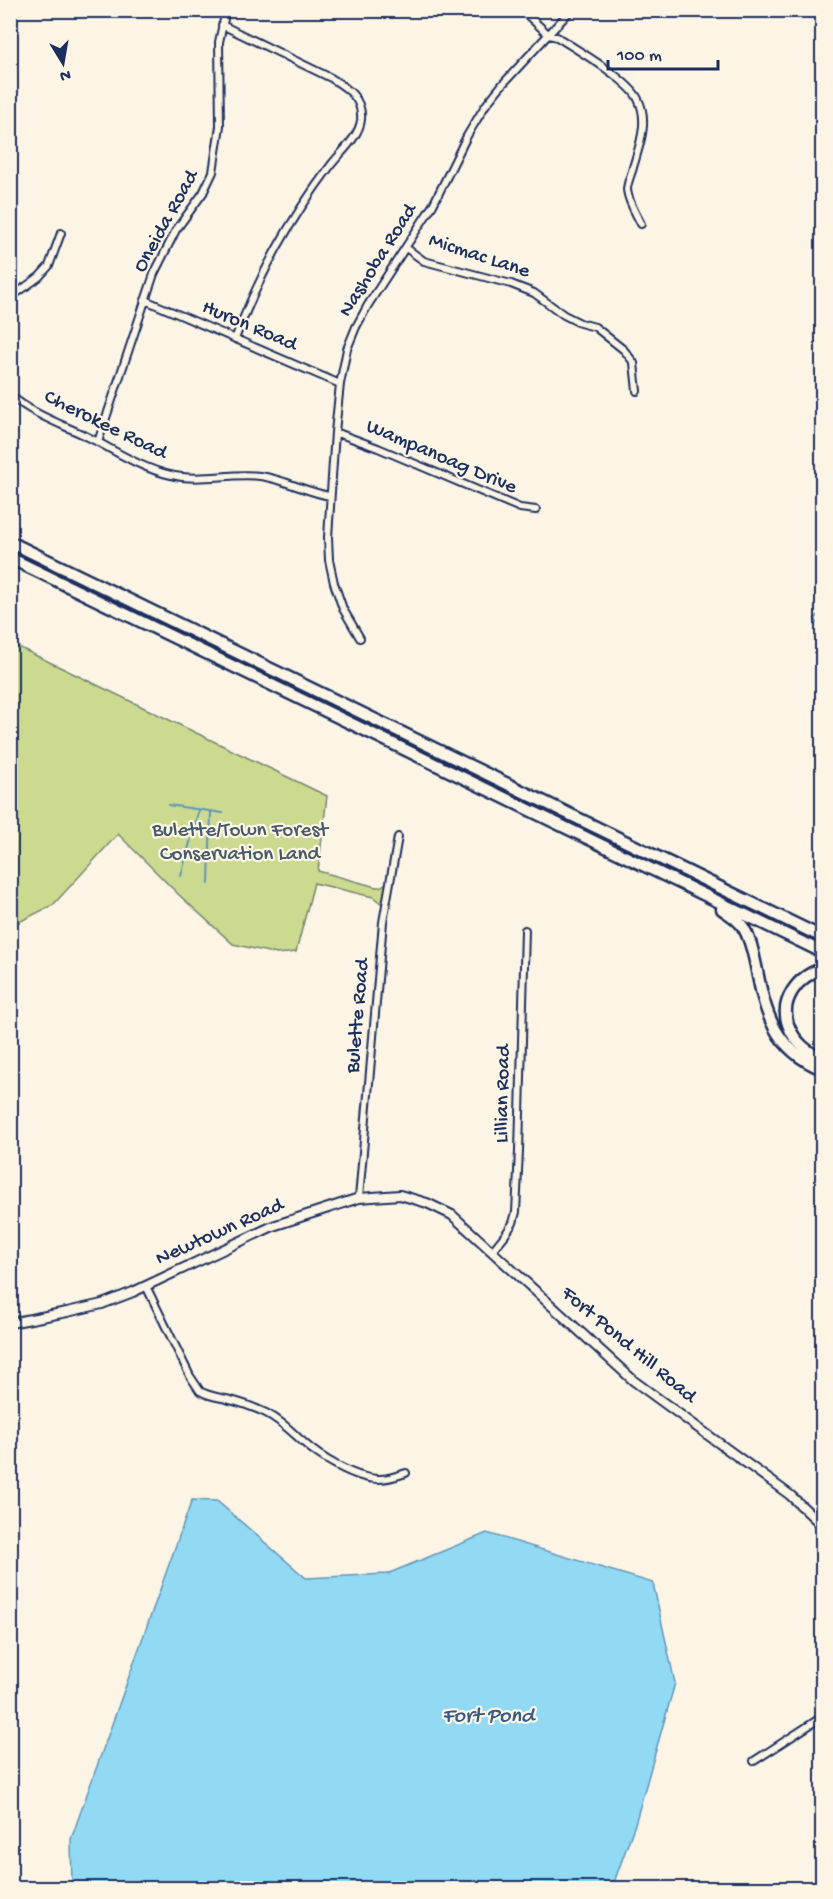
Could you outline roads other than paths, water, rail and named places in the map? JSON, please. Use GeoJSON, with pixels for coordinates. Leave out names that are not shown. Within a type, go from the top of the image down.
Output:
{"type":"FeatureCollection","features":[{"type":"Feature","properties":{"kind":"highway"},"geometry":{"type":"LineString","coordinates":[[10,542],[822,937]]}},
{"type":"Feature","properties":{"kind":"highway"},"geometry":{"type":"LineString","coordinates":[[10,558],[822,952]]}},
{"type":"Feature","properties":{"kind":"highway"},"geometry":{"type":"LineString","coordinates":[[706,896],[737,920],[748,935],[764,1008],[770,1023],[789,1047],[822,1069]]}},
{"type":"Feature","properties":{"kind":"highway"},"geometry":{"type":"LineString","coordinates":[[822,969],[806,976],[791,991],[786,1014],[794,1037],[802,1047],[822,1060]]}},
{"type":"Feature","properties":{"kind":"street","name":"Oneida Road"},"geometry":{"type":"LineString","coordinates":[[98,442],[154,274],[176,230],[203,193],[213,172],[220,126],[219,42],[226,10]]}},
{"type":"Feature","properties":{"kind":"street"},"geometry":{"type":"LineString","coordinates":[[522,10],[549,35],[557,37],[606,69],[638,98],[644,130],[627,189],[641,224]]}},
{"type":"Feature","properties":{"kind":"street","name":"Nashoba Road"},"geometry":{"type":"LineString","coordinates":[[360,638],[343,609],[329,560],[328,537],[335,432],[340,384],[347,349],[368,305],[433,205],[467,136],[485,106],[571,10]]}},
{"type":"Feature","properties":{"kind":"street"},"geometry":{"type":"LineString","coordinates":[[222,25],[345,87],[356,97],[360,106],[361,118],[360,127],[353,138],[288,226],[273,253],[235,339]]}},
{"type":"Feature","properties":{"kind":"street"},"geometry":{"type":"LineString","coordinates":[[10,298],[50,266],[61,232]]}},
{"type":"Feature","properties":{"kind":"street","name":"Micmac Lane"},"geometry":{"type":"LineString","coordinates":[[406,248],[424,261],[511,284],[534,293],[580,324],[595,327],[624,350],[634,363],[637,391]]}},
{"type":"Feature","properties":{"kind":"street","name":"Huron Road"},"geometry":{"type":"LineString","coordinates":[[145,300],[340,384]]}},
{"type":"Feature","properties":{"kind":"street","name":"Cherokee Road"},"geometry":{"type":"LineString","coordinates":[[10,395],[51,421],[155,471],[179,477],[204,479],[240,475],[261,476],[330,496]]}},
{"type":"Feature","properties":{"kind":"street","name":"Wampanoag Drive"},"geometry":{"type":"LineString","coordinates":[[335,432],[520,508],[536,510]]}},
{"type":"Feature","properties":{"kind":"street","name":"Bulette Road"},"geometry":{"type":"LineString","coordinates":[[359,1198],[383,922],[398,837]]}},
{"type":"Feature","properties":{"kind":"street","name":"Lillian Road"},"geometry":{"type":"LineString","coordinates":[[492,1251],[513,1223],[516,1212],[525,930]]}},
{"type":"Feature","properties":{"kind":"street","name":"Newtown Road"},"geometry":{"type":"LineString","coordinates":[[10,1323],[102,1304],[146,1286],[273,1226],[359,1198],[400,1195],[445,1210]]}},
{"type":"Feature","properties":{"kind":"street","name":"Fort Pond Hill Road"},"geometry":{"type":"LineString","coordinates":[[445,1210],[460,1221],[634,1381],[790,1495],[822,1523]]}},
{"type":"Feature","properties":{"kind":"street"},"geometry":{"type":"LineString","coordinates":[[146,1286],[190,1376],[200,1391],[269,1415],[283,1423],[309,1447],[347,1470],[379,1479],[388,1479],[406,1473]]}},
{"type":"Feature","properties":{"kind":"street"},"geometry":{"type":"LineString","coordinates":[[754,1761],[822,1717]]}},
{"type":"Feature","properties":{"kind":"water","name":"Fort Pond"},"geometry":{"type":"Polygon","coordinates":[[[192,1500],[217,1501],[306,1578],[387,1574],[487,1533],[653,1583],[675,1683],[635,1824],[612,1888],[72,1888],[71,1839],[192,1500]]]}},
{"type":"Feature","properties":{"kind":"waterway"},"geometry":{"type":"LineString","coordinates":[[822,611],[815,619],[822,631]]}},
{"type":"Feature","properties":{"kind":"waterway"},"geometry":{"type":"LineString","coordinates":[[168,805],[223,813]]}},
{"type":"Feature","properties":{"kind":"waterway"},"geometry":{"type":"LineString","coordinates":[[181,876],[199,809]]}},
{"type":"Feature","properties":{"kind":"waterway"},"geometry":{"type":"LineString","coordinates":[[209,884],[211,811]]}},
{"type":"Feature","properties":{"kind":"waterway"},"geometry":{"type":"LineString","coordinates":[[819,1083],[817,1096],[822,1133]]}},
{"type":"Feature","properties":{"kind":"park label","name":"Bulette/Town Forest Conservation Land"},"geometry":{"type":"Point","coordinates":[240,843]}}]}
